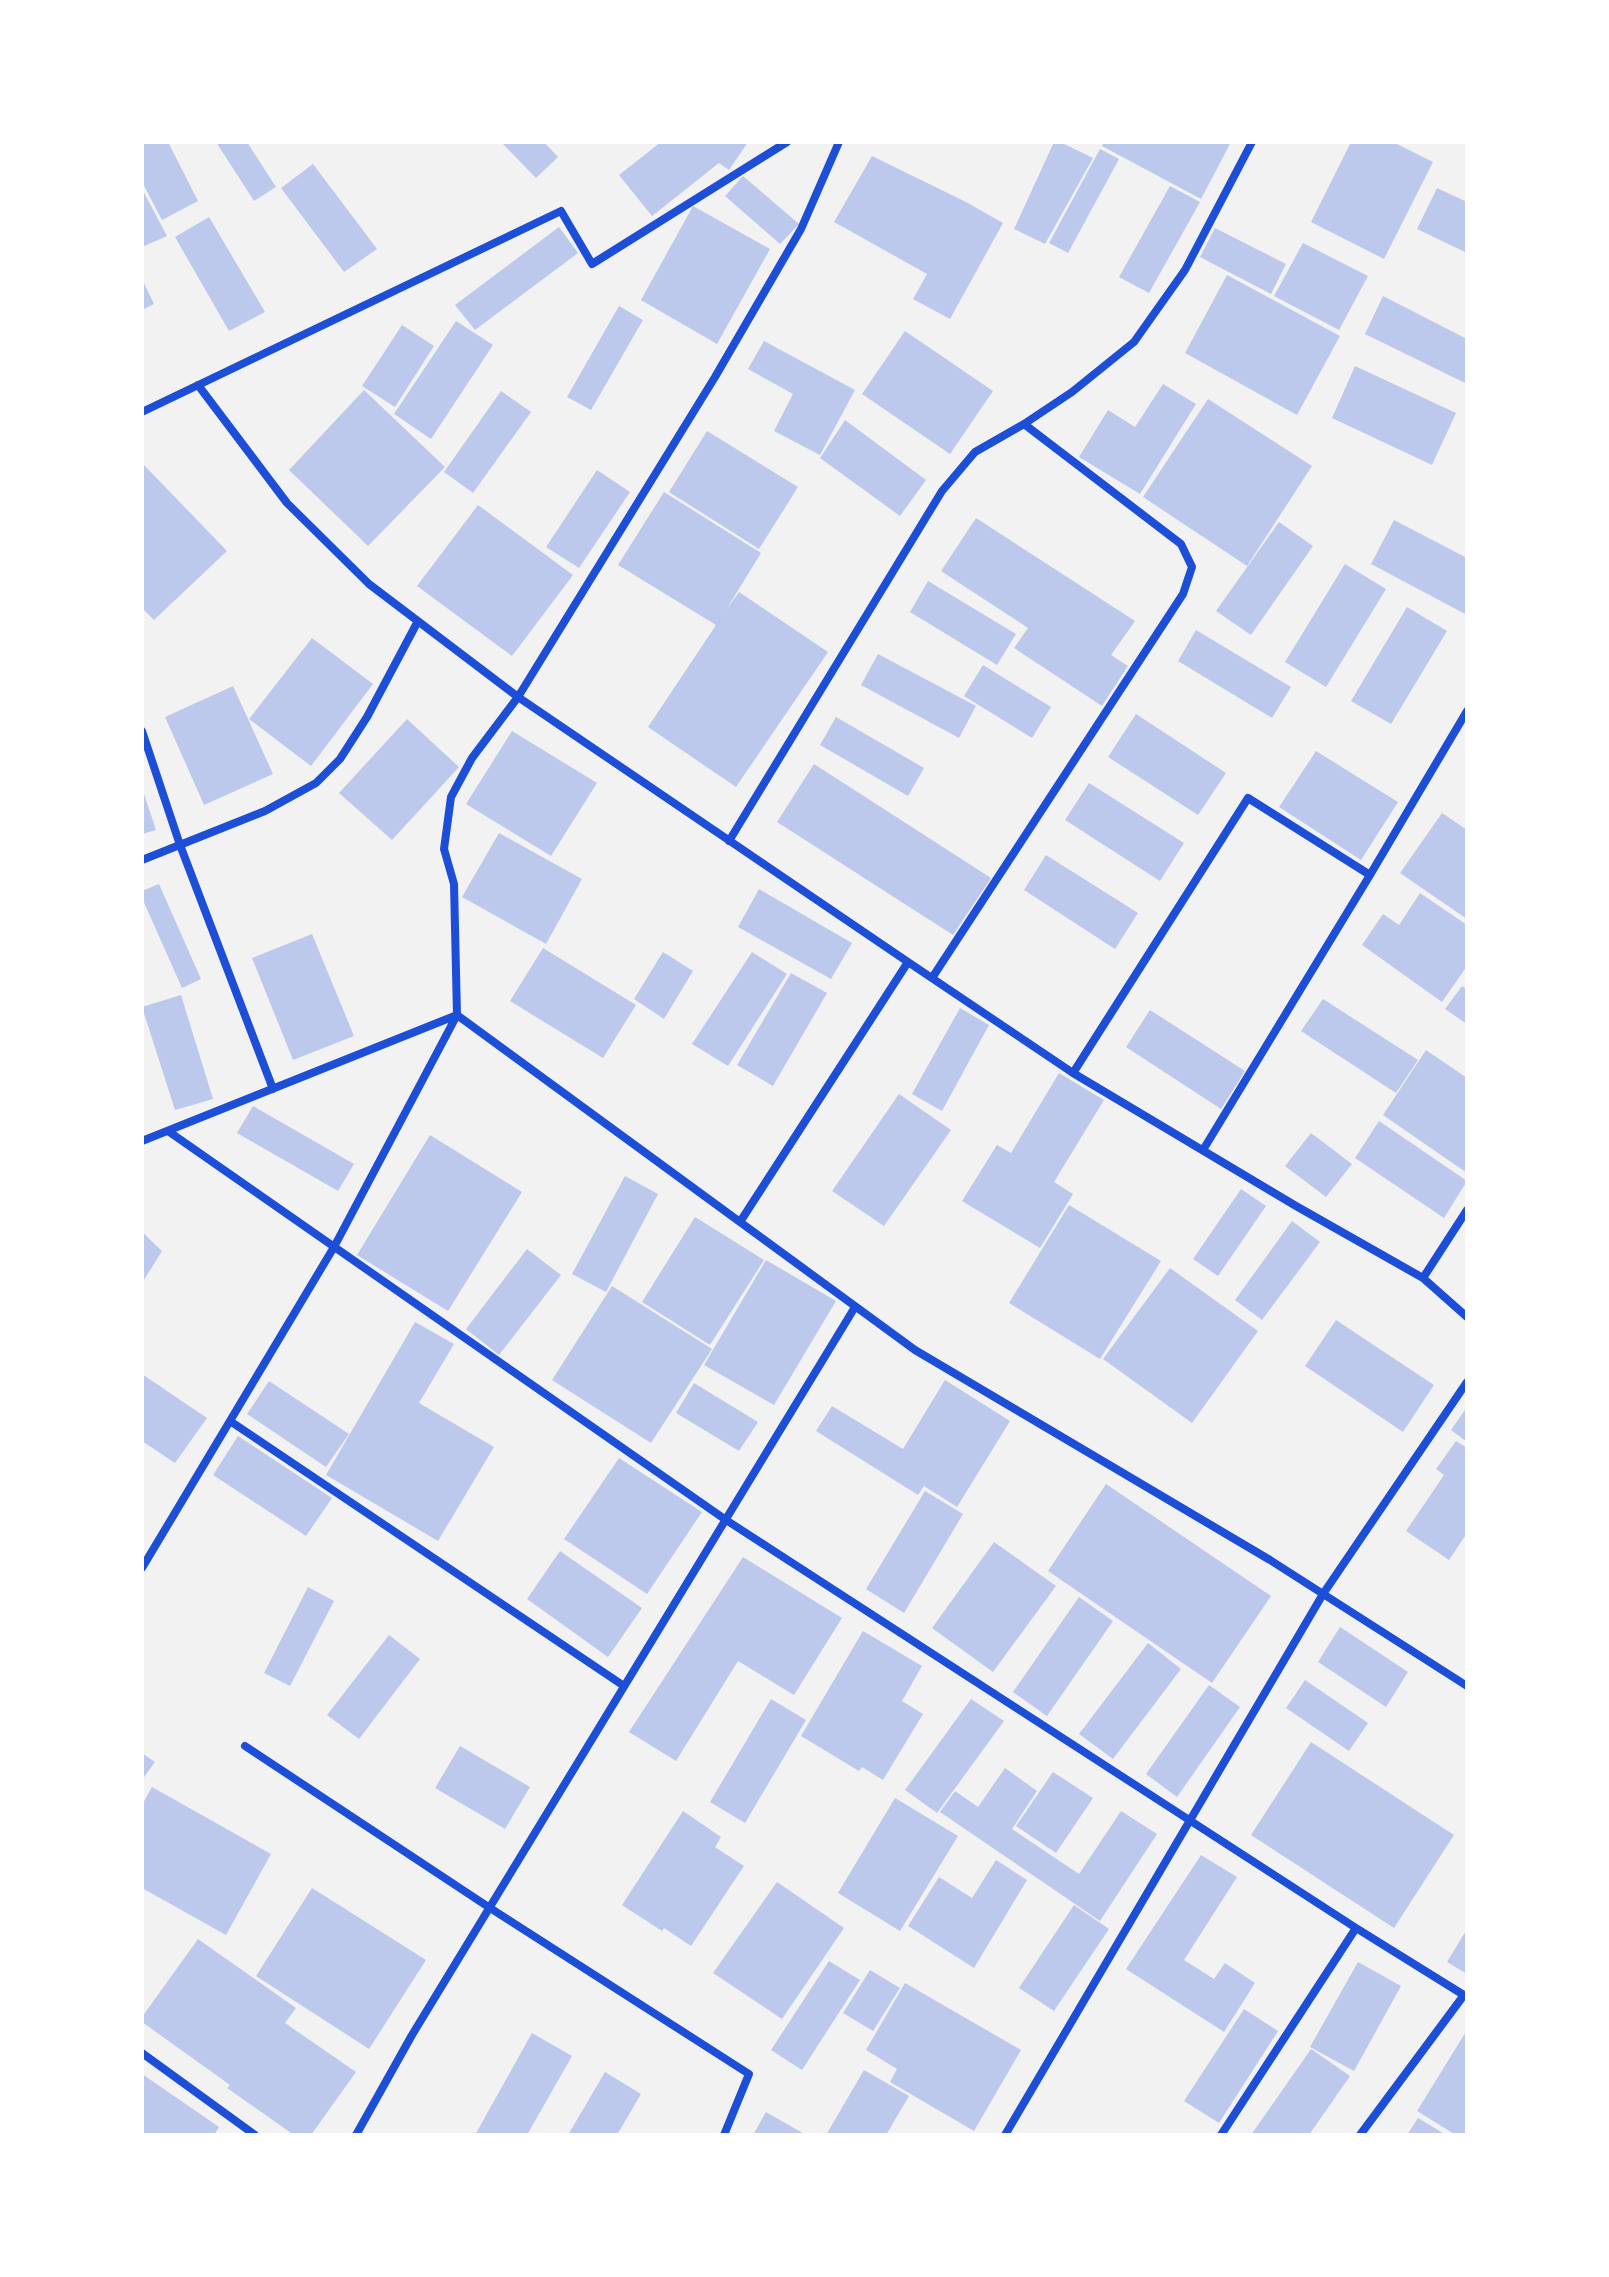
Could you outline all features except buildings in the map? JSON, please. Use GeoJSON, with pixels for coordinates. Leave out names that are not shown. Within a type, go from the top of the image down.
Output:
{"type":"FeatureCollection","features":[{"type":"Feature","properties":{"kind":"street"},"geometry":{"type":"LineString","coordinates":[[142,412],[561,211],[592,264],[787,142]]}},
{"type":"Feature","properties":{"kind":"street"},"geometry":{"type":"LineString","coordinates":[[142,1568],[334,1247],[457,1015],[454,884],[444,849],[451,797],[472,758],[518,697],[723,364],[801,229],[839,142]]}},
{"type":"Feature","properties":{"kind":"street"},"geometry":{"type":"LineString","coordinates":[[729,841],[942,491],[975,452],[1072,392],[1134,342],[1185,270],[1252,142]]}},
{"type":"Feature","properties":{"kind":"street"},"geometry":{"type":"LineString","coordinates":[[198,385],[287,503],[369,584],[518,697],[1073,1073],[1423,1278],[1467,1317]]}},
{"type":"Feature","properties":{"kind":"street"},"geometry":{"type":"LineString","coordinates":[[932,978],[1183,594],[1192,567],[1181,544],[1024,424]]}},
{"type":"Feature","properties":{"kind":"street"},"geometry":{"type":"LineString","coordinates":[[142,860],[265,811],[316,783],[340,759],[367,717],[418,621]]}},
{"type":"Feature","properties":{"kind":"street"},"geometry":{"type":"LineString","coordinates":[[1203,1150],[1467,711]]}},
{"type":"Feature","properties":{"kind":"street"},"geometry":{"type":"LineString","coordinates":[[142,731],[180,845],[273,1089]]}},
{"type":"Feature","properties":{"kind":"street"},"geometry":{"type":"LineString","coordinates":[[1073,1073],[1248,798],[1370,875]]}},
{"type":"Feature","properties":{"kind":"street"},"geometry":{"type":"LineString","coordinates":[[740,1222],[908,962]]}},
{"type":"Feature","properties":{"kind":"street"},"geometry":{"type":"LineString","coordinates":[[142,1141],[457,1015]]}},
{"type":"Feature","properties":{"kind":"street"},"geometry":{"type":"LineString","coordinates":[[457,1015],[915,1350],[1256,1552],[1467,1686]]}},
{"type":"Feature","properties":{"kind":"street"},"geometry":{"type":"LineString","coordinates":[[168,1131],[726,1520],[1466,1996],[1360,2135]]}},
{"type":"Feature","properties":{"kind":"street"},"geometry":{"type":"LineString","coordinates":[[1423,1278],[1467,1210]]}},
{"type":"Feature","properties":{"kind":"street"},"geometry":{"type":"LineString","coordinates":[[356,2135],[412,2035],[855,1307]]}},
{"type":"Feature","properties":{"kind":"street"},"geometry":{"type":"LineString","coordinates":[[1005,2135],[1323,1594],[1467,1382]]}},
{"type":"Feature","properties":{"kind":"street"},"geometry":{"type":"LineString","coordinates":[[230,1421],[624,1686]]}},
{"type":"Feature","properties":{"kind":"street"},"geometry":{"type":"LineString","coordinates":[[245,1746],[749,2074],[724,2135]]}},
{"type":"Feature","properties":{"kind":"street"},"geometry":{"type":"LineString","coordinates":[[1221,2135],[1356,1928]]}},
{"type":"Feature","properties":{"kind":"street"},"geometry":{"type":"LineString","coordinates":[[142,2053],[255,2135]]}}]}
